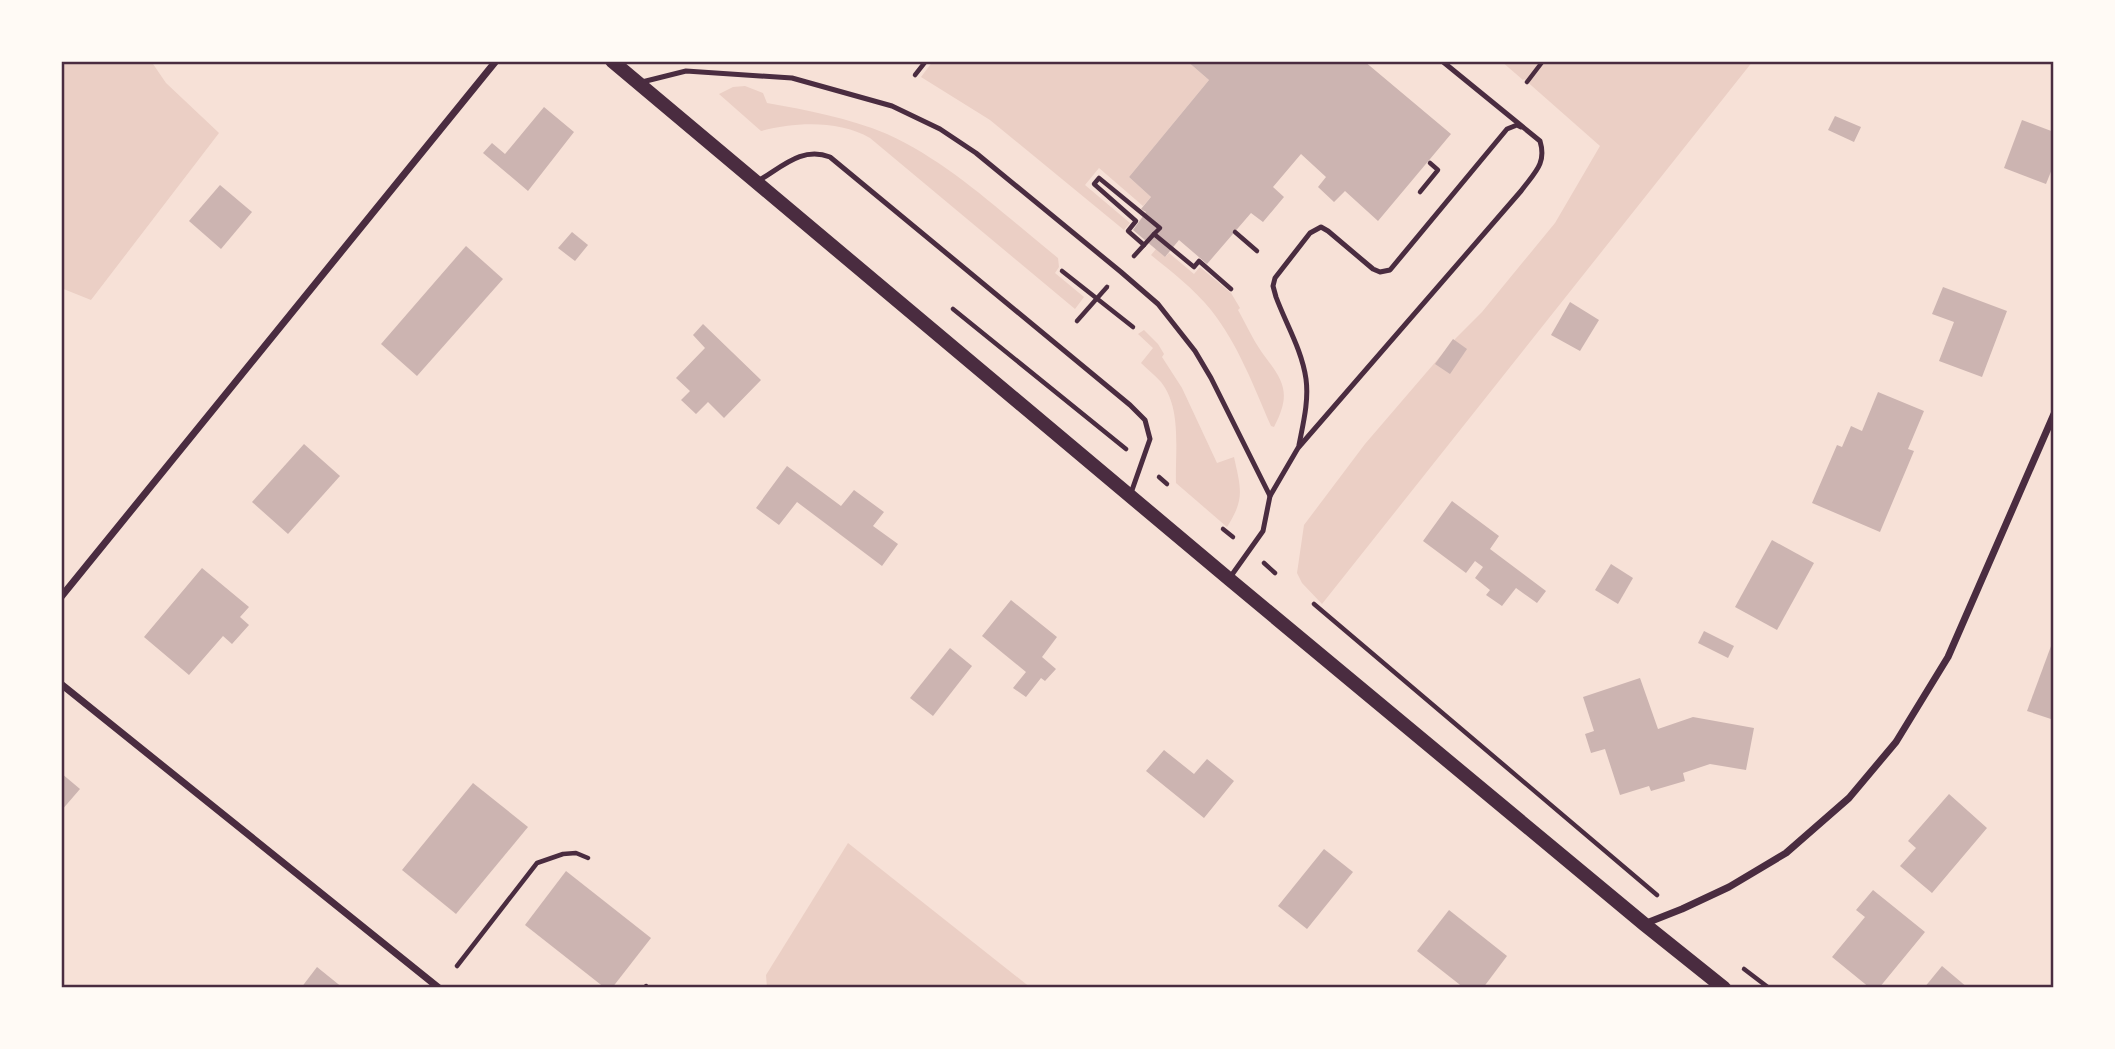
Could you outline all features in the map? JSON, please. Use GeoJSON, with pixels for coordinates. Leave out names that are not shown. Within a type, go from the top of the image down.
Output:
{"type":"FeatureCollection","features":[{"type":"Feature","properties":{"kind":"main road"},"geometry":{"type":"LineString","coordinates":[[612,61],[1229,579],[1724,988]]}},
{"type":"Feature","properties":{"kind":"street"},"geometry":{"type":"LineString","coordinates":[[61,597],[496,61]]}},
{"type":"Feature","properties":{"kind":"street"},"geometry":{"type":"LineString","coordinates":[[1644,924],[1728,887],[1786,853],[1849,798],[1896,742],[1948,657],[2054,414]]}},
{"type":"Feature","properties":{"kind":"street"},"geometry":{"type":"LineString","coordinates":[[61,684],[439,988]]}},
{"type":"Feature","properties":{"kind":"lane"},"geometry":{"type":"LineString","coordinates":[[1229,579],[1263,531],[1270,496],[1298,448],[1521,191],[1542,162],[1544,156],[1540,141],[1442,61]]}},
{"type":"Feature","properties":{"kind":"lane"},"geometry":{"type":"LineString","coordinates":[[638,83],[686,71],[792,78],[892,106],[940,130],[976,153],[1158,304],[1195,351],[1211,378],[1270,496]]}},
{"type":"Feature","properties":{"kind":"lane"},"geometry":{"type":"LineString","coordinates":[[1298,448],[1306,403],[1306,381],[1276,296],[1273,286],[1275,278],[1310,233],[1321,227],[1373,269],[1380,272],[1390,270],[1507,129],[1517,125],[1522,127]]}},
{"type":"Feature","properties":{"kind":"lane"},"geometry":{"type":"LineString","coordinates":[[756,183],[808,153],[818,153],[830,158],[1130,405],[1145,420],[1150,439],[1130,496]]}},
{"type":"Feature","properties":{"kind":"path"},"geometry":{"type":"LineString","coordinates":[[915,75],[926,61]]}},
{"type":"Feature","properties":{"kind":"path"},"geometry":{"type":"LineString","coordinates":[[1527,82],[1542,62]]}},
{"type":"Feature","properties":{"kind":"path"},"geometry":{"type":"LineString","coordinates":[[1420,192],[1438,170],[1430,163]]}},
{"type":"Feature","properties":{"kind":"path"},"geometry":{"type":"LineString","coordinates":[[1099,178],[1160,228],[1154,234],[1142,247],[1128,231],[1136,221],[1094,184],[1099,178]]}},
{"type":"Feature","properties":{"kind":"path"},"geometry":{"type":"LineString","coordinates":[[1235,232],[1257,251]]}},
{"type":"Feature","properties":{"kind":"path"},"geometry":{"type":"LineString","coordinates":[[1154,234],[1194,267],[1199,261],[1231,289]]}},
{"type":"Feature","properties":{"kind":"path"},"geometry":{"type":"LineString","coordinates":[[1062,271],[1133,327]]}},
{"type":"Feature","properties":{"kind":"path"},"geometry":{"type":"LineString","coordinates":[[1077,321],[1097,298]]}},
{"type":"Feature","properties":{"kind":"path"},"geometry":{"type":"LineString","coordinates":[[946,304],[1119,444]]}},
{"type":"Feature","properties":{"kind":"path"},"geometry":{"type":"LineString","coordinates":[[1314,604],[1648,887]]}},
{"type":"Feature","properties":{"kind":"path"},"geometry":{"type":"LineString","coordinates":[[457,966],[537,863],[563,854],[576,853],[588,858]]}},
{"type":"Feature","properties":{"kind":"shaded area"},"geometry":{"type":"Polygon","coordinates":[[[61,61],[151,61],[166,83],[219,133],[91,300],[61,288],[61,61]]]}},
{"type":"Feature","properties":{"kind":"shaded area"},"geometry":{"type":"Polygon","coordinates":[[[933,61],[1187,61],[1209,80],[1129,177],[1151,197],[1143,206],[1099,168],[1085,185],[1130,223],[1124,230],[990,120],[921,77],[933,61]]]}},
{"type":"Feature","properties":{"kind":"shaded area"},"geometry":{"type":"Polygon","coordinates":[[[1501,61],[1753,61],[1322,604],[1302,583],[1297,573],[1304,525],[1365,444],[1456,338],[1482,312],[1555,223],[1600,146],[1501,61]]]}},
{"type":"Feature","properties":{"kind":"shaded area"},"geometry":{"type":"Polygon","coordinates":[[[745,86],[763,93],[767,103],[858,123],[911,146],[976,191],[1058,258],[1059,267],[1055,273],[1084,297],[1075,309],[870,138],[845,128],[817,124],[761,131],[719,94],[733,87],[745,86]]]}},
{"type":"Feature","properties":{"kind":"shaded area"},"geometry":{"type":"Polygon","coordinates":[[[1156,249],[1165,257],[1169,253],[1194,274],[1200,267],[1231,293],[1255,341],[1282,383],[1284,398],[1274,427],[1271,426],[1245,366],[1221,323],[1197,295],[1151,255],[1156,249]]]}},
{"type":"Feature","properties":{"kind":"shaded area"},"geometry":{"type":"Polygon","coordinates":[[[1144,330],[1164,354],[1162,357],[1182,388],[1217,463],[1234,457],[1240,494],[1237,509],[1227,527],[1176,483],[1175,417],[1168,392],[1141,363],[1153,348],[1138,334],[1144,330]]]}},
{"type":"Feature","properties":{"kind":"shaded area"},"geometry":{"type":"Polygon","coordinates":[[[848,843],[1031,988],[767,988],[766,975],[848,843]]]}},
{"type":"Feature","properties":{"kind":"building"},"geometry":{"type":"Polygon","coordinates":[[[1187,61],[1364,61],[1451,134],[1378,221],[1345,191],[1334,202],[1318,187],[1326,177],[1301,154],[1273,187],[1284,197],[1263,222],[1251,213],[1207,264],[1179,240],[1165,257],[1133,230],[1146,212],[1141,209],[1151,197],[1129,177],[1209,80],[1187,61]]]}},
{"type":"Feature","properties":{"kind":"building"},"geometry":{"type":"Polygon","coordinates":[[[544,107],[574,132],[528,191],[483,153],[492,143],[505,154],[544,107]]]}},
{"type":"Feature","properties":{"kind":"building"},"geometry":{"type":"Polygon","coordinates":[[[1835,116],[1861,127],[1854,142],[1828,130],[1835,116]]]}},
{"type":"Feature","properties":{"kind":"building"},"geometry":{"type":"Polygon","coordinates":[[[2022,120],[2054,132],[2054,164],[2046,184],[2004,168],[2022,120]]]}},
{"type":"Feature","properties":{"kind":"building"},"geometry":{"type":"Polygon","coordinates":[[[220,185],[252,212],[221,249],[189,221],[220,185]]]}},
{"type":"Feature","properties":{"kind":"building"},"geometry":{"type":"Polygon","coordinates":[[[572,232],[588,245],[575,261],[558,248],[572,232]]]}},
{"type":"Feature","properties":{"kind":"building"},"geometry":{"type":"Polygon","coordinates":[[[466,246],[503,279],[417,376],[381,344],[466,246]]]}},
{"type":"Feature","properties":{"kind":"building"},"geometry":{"type":"Polygon","coordinates":[[[1943,287],[2007,311],[1982,377],[1939,361],[1954,322],[1932,314],[1943,287]]]}},
{"type":"Feature","properties":{"kind":"building"},"geometry":{"type":"Polygon","coordinates":[[[1570,302],[1599,320],[1580,351],[1551,335],[1570,302]]]}},
{"type":"Feature","properties":{"kind":"building"},"geometry":{"type":"Polygon","coordinates":[[[703,324],[761,380],[724,418],[708,402],[696,414],[681,400],[690,391],[676,378],[705,348],[693,335],[703,324]]]}},
{"type":"Feature","properties":{"kind":"building"},"geometry":{"type":"Polygon","coordinates":[[[1453,339],[1467,349],[1450,374],[1435,364],[1453,339]]]}},
{"type":"Feature","properties":{"kind":"building"},"geometry":{"type":"Polygon","coordinates":[[[1878,392],[1924,411],[1908,449],[1914,451],[1880,532],[1812,503],[1837,445],[1842,447],[1851,426],[1862,431],[1878,392]]]}},
{"type":"Feature","properties":{"kind":"building"},"geometry":{"type":"Polygon","coordinates":[[[304,444],[340,476],[288,534],[252,502],[304,444]]]}},
{"type":"Feature","properties":{"kind":"building"},"geometry":{"type":"Polygon","coordinates":[[[787,466],[841,506],[854,490],[884,512],[873,526],[898,544],[882,566],[797,502],[779,525],[756,508],[787,466]]]}},
{"type":"Feature","properties":{"kind":"building"},"geometry":{"type":"Polygon","coordinates":[[[1452,501],[1499,536],[1490,549],[1546,591],[1537,603],[1516,588],[1502,606],[1486,595],[1490,590],[1475,578],[1483,567],[1475,561],[1466,573],[1423,541],[1452,501]]]}},
{"type":"Feature","properties":{"kind":"building"},"geometry":{"type":"Polygon","coordinates":[[[1772,540],[1814,563],[1777,630],[1735,607],[1772,540]]]}},
{"type":"Feature","properties":{"kind":"building"},"geometry":{"type":"Polygon","coordinates":[[[1611,564],[1633,578],[1618,604],[1595,590],[1611,564]]]}},
{"type":"Feature","properties":{"kind":"building"},"geometry":{"type":"Polygon","coordinates":[[[202,568],[249,607],[240,617],[249,625],[232,644],[223,636],[189,675],[144,637],[202,568]]]}},
{"type":"Feature","properties":{"kind":"building"},"geometry":{"type":"Polygon","coordinates":[[[1011,600],[1057,637],[1042,657],[1056,669],[1045,681],[1041,678],[1026,697],[1013,688],[1026,672],[982,636],[1011,600]]]}},
{"type":"Feature","properties":{"kind":"building"},"geometry":{"type":"Polygon","coordinates":[[[1704,631],[1734,646],[1728,658],[1698,643],[1704,631]]]}},
{"type":"Feature","properties":{"kind":"building"},"geometry":{"type":"Polygon","coordinates":[[[2054,638],[2054,720],[2027,711],[2054,638]]]}},
{"type":"Feature","properties":{"kind":"building"},"geometry":{"type":"Polygon","coordinates":[[[950,648],[972,666],[933,716],[910,698],[950,648]]]}},
{"type":"Feature","properties":{"kind":"building"},"geometry":{"type":"Polygon","coordinates":[[[1640,678],[1658,729],[1693,717],[1754,728],[1746,770],[1710,764],[1683,773],[1685,781],[1651,791],[1649,786],[1620,795],[1605,749],[1591,753],[1585,734],[1594,731],[1583,697],[1640,678]]]}},
{"type":"Feature","properties":{"kind":"building"},"geometry":{"type":"Polygon","coordinates":[[[1164,750],[1194,774],[1207,759],[1234,781],[1204,818],[1146,771],[1164,750]]]}},
{"type":"Feature","properties":{"kind":"building"},"geometry":{"type":"Polygon","coordinates":[[[61,773],[80,789],[61,811],[61,773]]]}},
{"type":"Feature","properties":{"kind":"building"},"geometry":{"type":"Polygon","coordinates":[[[473,783],[528,827],[456,914],[402,870],[473,783]]]}},
{"type":"Feature","properties":{"kind":"building"},"geometry":{"type":"Polygon","coordinates":[[[1949,794],[1987,828],[1932,893],[1900,866],[1916,848],[1908,841],[1949,794]]]}},
{"type":"Feature","properties":{"kind":"building"},"geometry":{"type":"Polygon","coordinates":[[[1324,849],[1353,872],[1307,929],[1278,906],[1324,849]]]}},
{"type":"Feature","properties":{"kind":"building"},"geometry":{"type":"Polygon","coordinates":[[[566,871],[651,938],[612,988],[605,988],[525,925],[566,871]]]}},
{"type":"Feature","properties":{"kind":"building"},"geometry":{"type":"Polygon","coordinates":[[[1873,890],[1925,932],[1879,988],[1870,988],[1832,957],[1865,917],[1856,910],[1873,890]]]}},
{"type":"Feature","properties":{"kind":"building"},"geometry":{"type":"Polygon","coordinates":[[[1449,910],[1507,956],[1483,988],[1464,988],[1417,951],[1449,910]]]}},
{"type":"Feature","properties":{"kind":"building"},"geometry":{"type":"Polygon","coordinates":[[[1942,966],[1968,988],[1924,988],[1942,966]]]}},
{"type":"Feature","properties":{"kind":"building"},"geometry":{"type":"Polygon","coordinates":[[[317,967],[343,988],[301,988],[317,967]]]}}]}
